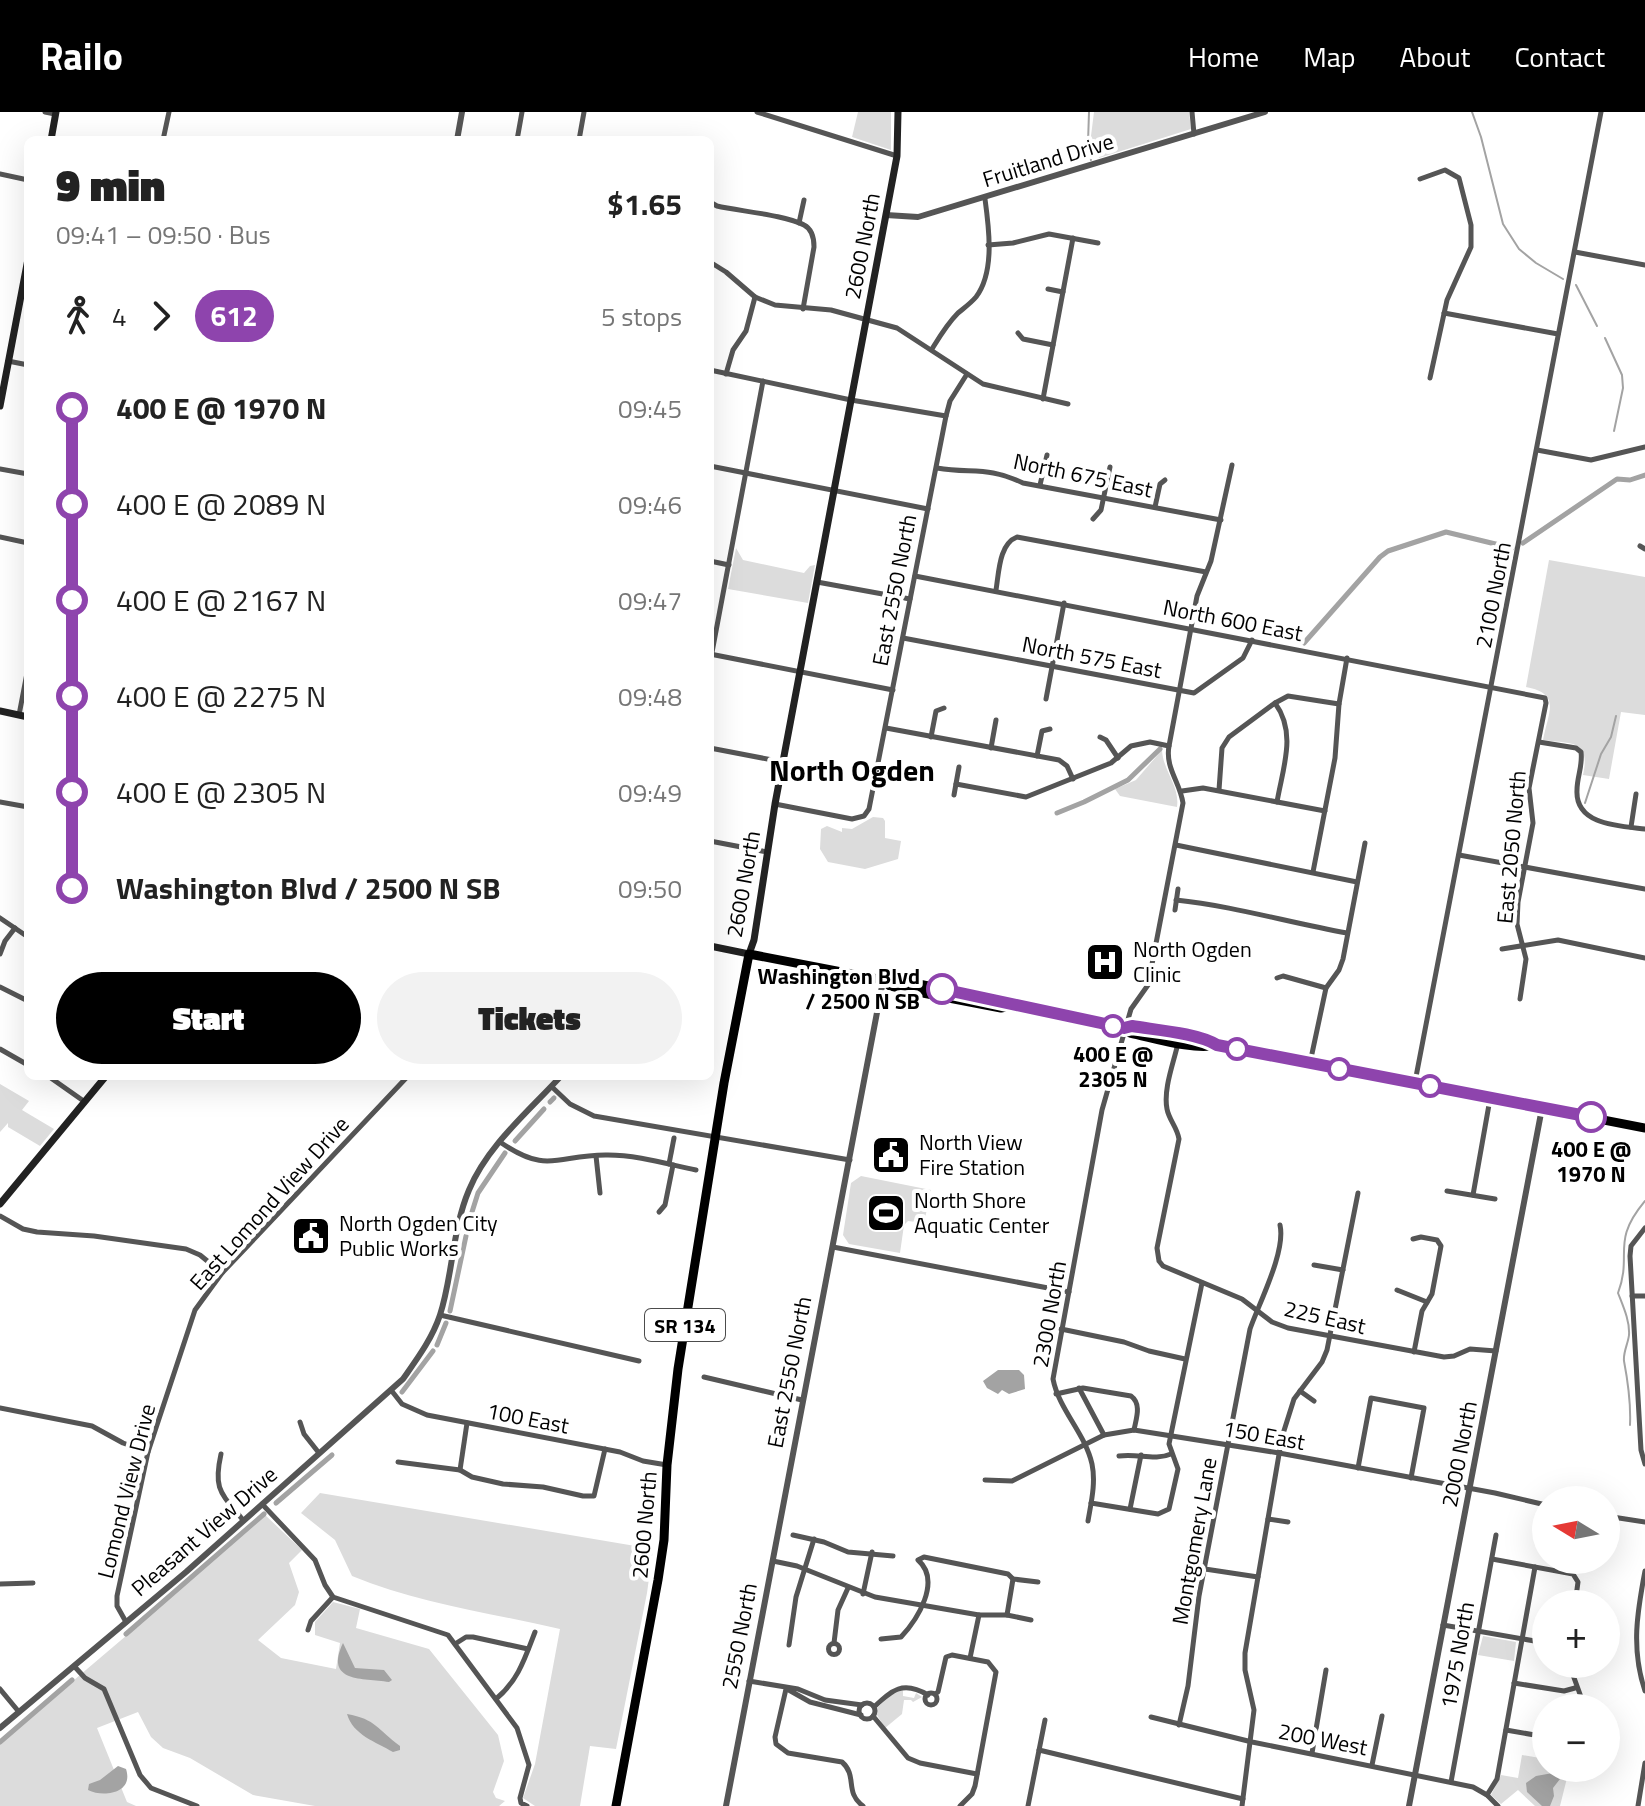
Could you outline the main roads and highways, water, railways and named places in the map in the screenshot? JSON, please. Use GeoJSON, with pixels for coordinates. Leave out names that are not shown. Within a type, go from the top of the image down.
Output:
{"type":"FeatureCollection","features":[{"type":"Feature","properties":{"kind":"main road","name":"2600 North"},"geometry":{"type":"LineString","coordinates":[[616,1806],[664,1540],[667,1465],[678,1369],[716,1139],[749,954],[758,922],[775,804],[897,156],[898,112]]}},
{"type":"Feature","properties":{"kind":"main road"},"geometry":{"type":"LineString","coordinates":[[52,136],[56,113]]}},
{"type":"Feature","properties":{"kind":"main road"},"geometry":{"type":"LineString","coordinates":[[0,406],[24,286]]}},
{"type":"Feature","properties":{"kind":"main road"},"geometry":{"type":"LineString","coordinates":[[0,711],[24,716]]}},
{"type":"Feature","properties":{"kind":"main road"},"geometry":{"type":"LineString","coordinates":[[714,947],[883,980],[891,978],[1004,1001],[1012,1006],[1124,1028],[1132,1026],[1166,1032],[1217,1045],[1645,1128]]}},
{"type":"Feature","properties":{"kind":"main road"},"geometry":{"type":"LineString","coordinates":[[883,980],[890,986],[926,994],[1001,1008],[1012,1006]]}},
{"type":"Feature","properties":{"kind":"main road"},"geometry":{"type":"LineString","coordinates":[[1124,1028],[1130,1033],[1178,1043],[1208,1048],[1217,1045]]}},
{"type":"Feature","properties":{"kind":"main road"},"geometry":{"type":"LineString","coordinates":[[0,1204],[103,1080]]}},
{"type":"Feature","properties":{"kind":"waterway"},"geometry":{"type":"LineString","coordinates":[[1089,112],[1091,160]]}},
{"type":"Feature","properties":{"kind":"waterway"},"geometry":{"type":"LineString","coordinates":[[1472,112],[1503,224],[1519,249],[1563,279]]}},
{"type":"Feature","properties":{"kind":"waterway"},"geometry":{"type":"LineString","coordinates":[[1576,285],[1597,326]]}},
{"type":"Feature","properties":{"kind":"waterway"},"geometry":{"type":"LineString","coordinates":[[1605,338],[1622,375],[1623,388],[1614,431]]}},
{"type":"Feature","properties":{"kind":"waterway"},"geometry":{"type":"LineString","coordinates":[[1523,543],[1617,479],[1630,480],[1645,475]]}},
{"type":"Feature","properties":{"kind":"waterway"},"geometry":{"type":"LineString","coordinates":[[1304,643],[1388,551],[1446,532],[1512,548]]}},
{"type":"Feature","properties":{"kind":"waterway"},"geometry":{"type":"LineString","coordinates":[[1585,803],[1616,716]]}},
{"type":"Feature","properties":{"kind":"waterway"},"geometry":{"type":"LineString","coordinates":[[1057,813],[1128,780],[1160,749]]}},
{"type":"Feature","properties":{"kind":"waterway"},"geometry":{"type":"LineString","coordinates":[[550,1102],[554,1098]]}},
{"type":"Feature","properties":{"kind":"waterway"},"geometry":{"type":"LineString","coordinates":[[515,1141],[544,1109]]}},
{"type":"Feature","properties":{"kind":"waterway"},"geometry":{"type":"LineString","coordinates":[[472,1212],[478,1193],[505,1153]]}},
{"type":"Feature","properties":{"kind":"waterway"},"geometry":{"type":"LineString","coordinates":[[1630,1425],[1624,1358],[1629,1330],[1618,1293],[1628,1227],[1645,1201]]}},
{"type":"Feature","properties":{"kind":"waterway"},"geometry":{"type":"LineString","coordinates":[[450,1311],[466,1236]]}},
{"type":"Feature","properties":{"kind":"waterway"},"geometry":{"type":"LineString","coordinates":[[437,1345],[446,1323]]}},
{"type":"Feature","properties":{"kind":"waterway"},"geometry":{"type":"LineString","coordinates":[[402,1392],[433,1351]]}},
{"type":"Feature","properties":{"kind":"waterway"},"geometry":{"type":"LineString","coordinates":[[276,1503],[332,1455]]}},
{"type":"Feature","properties":{"kind":"waterway"},"geometry":{"type":"LineString","coordinates":[[126,1634],[264,1514]]}},
{"type":"Feature","properties":{"kind":"waterway"},"geometry":{"type":"LineString","coordinates":[[0,1742],[72,1680]]}},
{"type":"Feature","properties":{"kind":"place","name":"North Ogden Clinic"},"geometry":{"type":"Point","coordinates":[1105,962]}},
{"type":"Feature","properties":{"kind":"place","name":"Washington Blvd / 2500 N SB"},"geometry":{"type":"Point","coordinates":[942,989]}},
{"type":"Feature","properties":{"kind":"place","name":"400 E @ 2305 N"},"geometry":{"type":"Point","coordinates":[1113,1026]}},
{"type":"Feature","properties":{"kind":"place","name":"400 E @ 1970 N"},"geometry":{"type":"Point","coordinates":[1591,1117]}},
{"type":"Feature","properties":{"kind":"place","name":"North View Fire Station"},"geometry":{"type":"Point","coordinates":[891,1155]}},
{"type":"Feature","properties":{"kind":"place","name":"North Shore Aquatic Center"},"geometry":{"type":"Point","coordinates":[886,1213]}},
{"type":"Feature","properties":{"kind":"place","name":"North Ogden City Public Works"},"geometry":{"type":"Point","coordinates":[311,1236]}},
{"type":"Feature","properties":{"kind":"district","name":"North Ogden"},"geometry":{"type":"Point","coordinates":[852,770]}}]}
